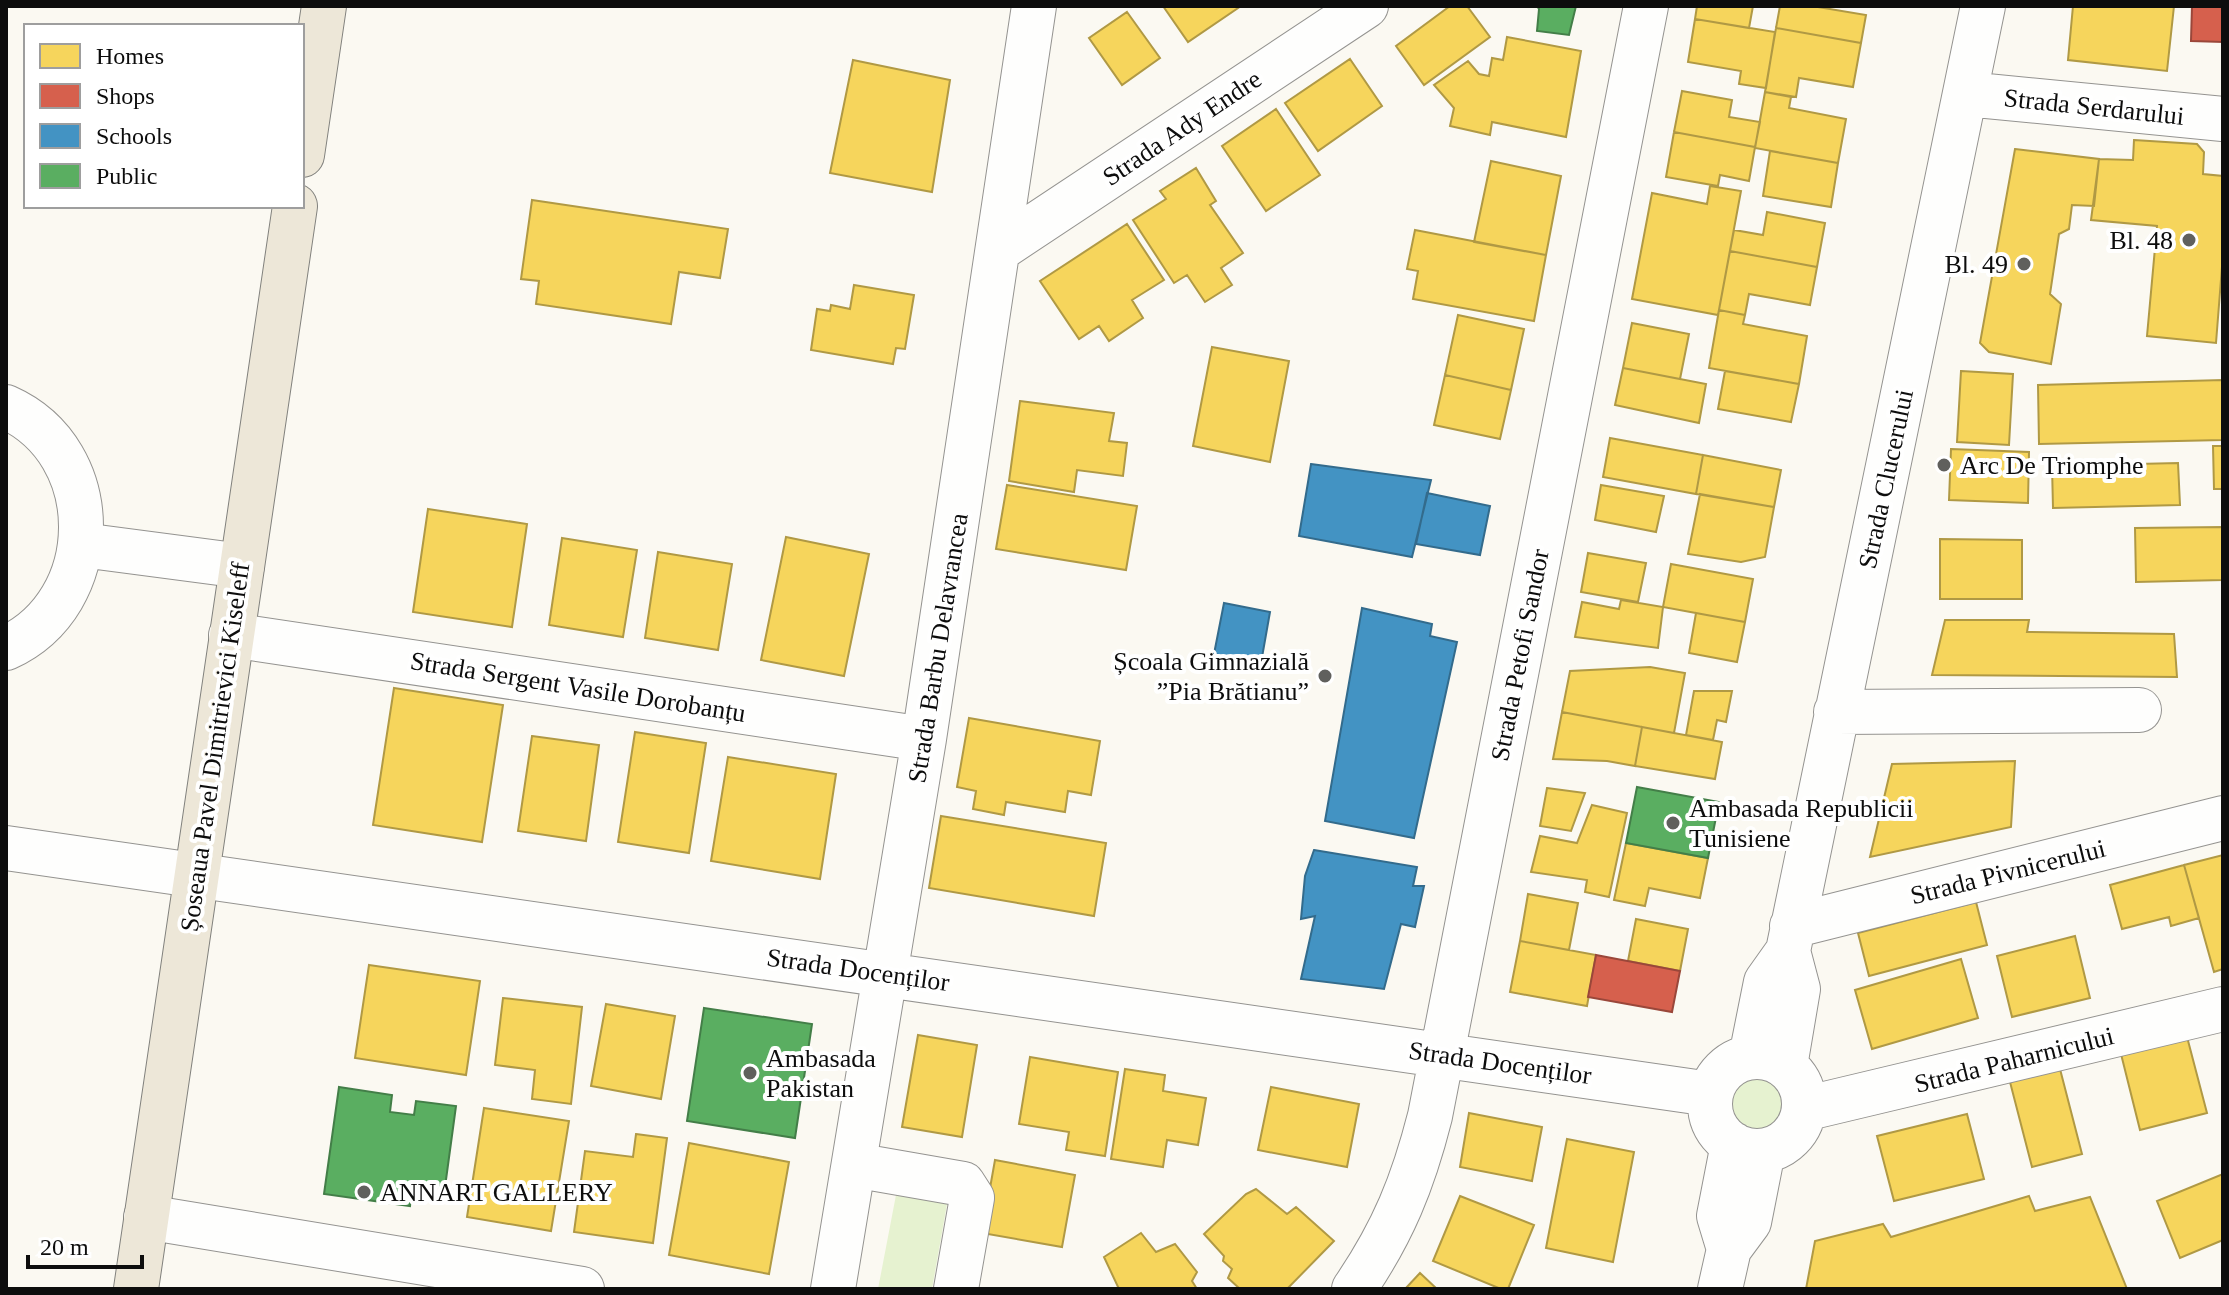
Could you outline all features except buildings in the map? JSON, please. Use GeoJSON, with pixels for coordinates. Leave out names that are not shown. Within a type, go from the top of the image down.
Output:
{"type":"FeatureCollection","features":[{"type":"Feature","properties":{"kind":"main road"},"geometry":{"type":"LineString","coordinates":[[304,141],[324,6]]}},
{"type":"Feature","properties":{"kind":"main road","name":"Șoseaua Pavel Dimitrievici Kiseleff"},"geometry":{"type":"LineString","coordinates":[[136,1289],[295,208]]}},
{"type":"Feature","properties":{"kind":"street","name":"Strada Barbu Delavrancea"},"geometry":{"type":"LineString","coordinates":[[833,1289],[924,739],[1034,6]]}},
{"type":"Feature","properties":{"kind":"street","name":"Strada Ady Endre"},"geometry":{"type":"LineString","coordinates":[[998,250],[1366,6]]}},
{"type":"Feature","properties":{"kind":"street","name":"Strada Petofi Sandor"},"geometry":{"type":"LineString","coordinates":[[1354,1289],[1382,1248],[1419,1161],[1646,6]]}},
{"type":"Feature","properties":{"kind":"street","name":"Strada Clucerului"},"geometry":{"type":"LineString","coordinates":[[1768,1061],[1798,989],[1790,939],[1983,6]]}},
{"type":"Feature","properties":{"kind":"street","name":"Strada Serdarului"},"geometry":{"type":"LineString","coordinates":[[1966,94],[2223,119]]}},
{"type":"Feature","properties":{"kind":"street"},"geometry":{"type":"LineString","coordinates":[[6,407],[48,438],[70,472],[81,508],[82,545],[76,569],[55,610],[20,642],[6,648]]}},
{"type":"Feature","properties":{"kind":"street"},"geometry":{"type":"LineString","coordinates":[[82,545],[242,566]]}},
{"type":"Feature","properties":{"kind":"street","name":"Strada Sergent Vasile Dorobanțu"},"geometry":{"type":"LineString","coordinates":[[231,635],[924,739]]}},
{"type":"Feature","properties":{"kind":"street"},"geometry":{"type":"LineString","coordinates":[[1836,712],[2139,710]]}},
{"type":"Feature","properties":{"kind":"street","name":"Strada Pivnicerului"},"geometry":{"type":"LineString","coordinates":[[1790,939],[2223,818]]}},
{"type":"Feature","properties":{"kind":"street","name":"Strada Docenților"},"geometry":{"type":"LineString","coordinates":[[6,848],[1710,1094]]}},
{"type":"Feature","properties":{"kind":"street","name":"Strada Paharnicului"},"geometry":{"type":"LineString","coordinates":[[1804,1109],[2223,1009]]}},
{"type":"Feature","properties":{"kind":"street"},"geometry":{"type":"LineString","coordinates":[[1768,1061],[1796,1076],[1804,1109],[1799,1125],[1789,1139],[1777,1147],[1748,1147],[1715,1124],[1710,1110],[1710,1094],[1715,1079],[1723,1069],[1768,1061]]}},
{"type":"Feature","properties":{"kind":"street"},"geometry":{"type":"LineString","coordinates":[[1724,1269],[1719,1216],[1748,1147]]}},
{"type":"Feature","properties":{"kind":"street"},"geometry":{"type":"LineString","coordinates":[[854,1165],[963,1184],[969,1191],[972,1198],[956,1289]]}},
{"type":"Feature","properties":{"kind":"street"},"geometry":{"type":"LineString","coordinates":[[146,1217],[582,1289]]}},
{"type":"Feature","properties":{"kind":"green space"},"geometry":{"type":"Polygon","coordinates":[[[1757,1073],[1779,1082],[1788,1104],[1779,1126],[1757,1135],[1735,1126],[1726,1104],[1735,1082],[1757,1073]]]}},
{"type":"Feature","properties":{"kind":"green space"},"geometry":{"type":"Polygon","coordinates":[[[896,1195],[947,1204],[932,1289],[878,1289],[896,1195]]]}},
{"type":"Feature","properties":{"kind":"place","name":"Bl. 48"},"geometry":{"type":"Point","coordinates":[2189,240]}},
{"type":"Feature","properties":{"kind":"place","name":"Bl. 49"},"geometry":{"type":"Point","coordinates":[2024,264]}},
{"type":"Feature","properties":{"kind":"place","name":"Arc De Triomphe"},"geometry":{"type":"Point","coordinates":[1944,465]}},
{"type":"Feature","properties":{"kind":"place","name":"Școala Gimnazială ”Pia Brătianu”"},"geometry":{"type":"Point","coordinates":[1325,676]}},
{"type":"Feature","properties":{"kind":"place","name":"Ambasada Republicii Tunisiene"},"geometry":{"type":"Point","coordinates":[1673,823]}},
{"type":"Feature","properties":{"kind":"place","name":"Ambasada Pakistan"},"geometry":{"type":"Point","coordinates":[750,1073]}},
{"type":"Feature","properties":{"kind":"place","name":"ANNART GALLERY"},"geometry":{"type":"Point","coordinates":[364,1192]}}]}
